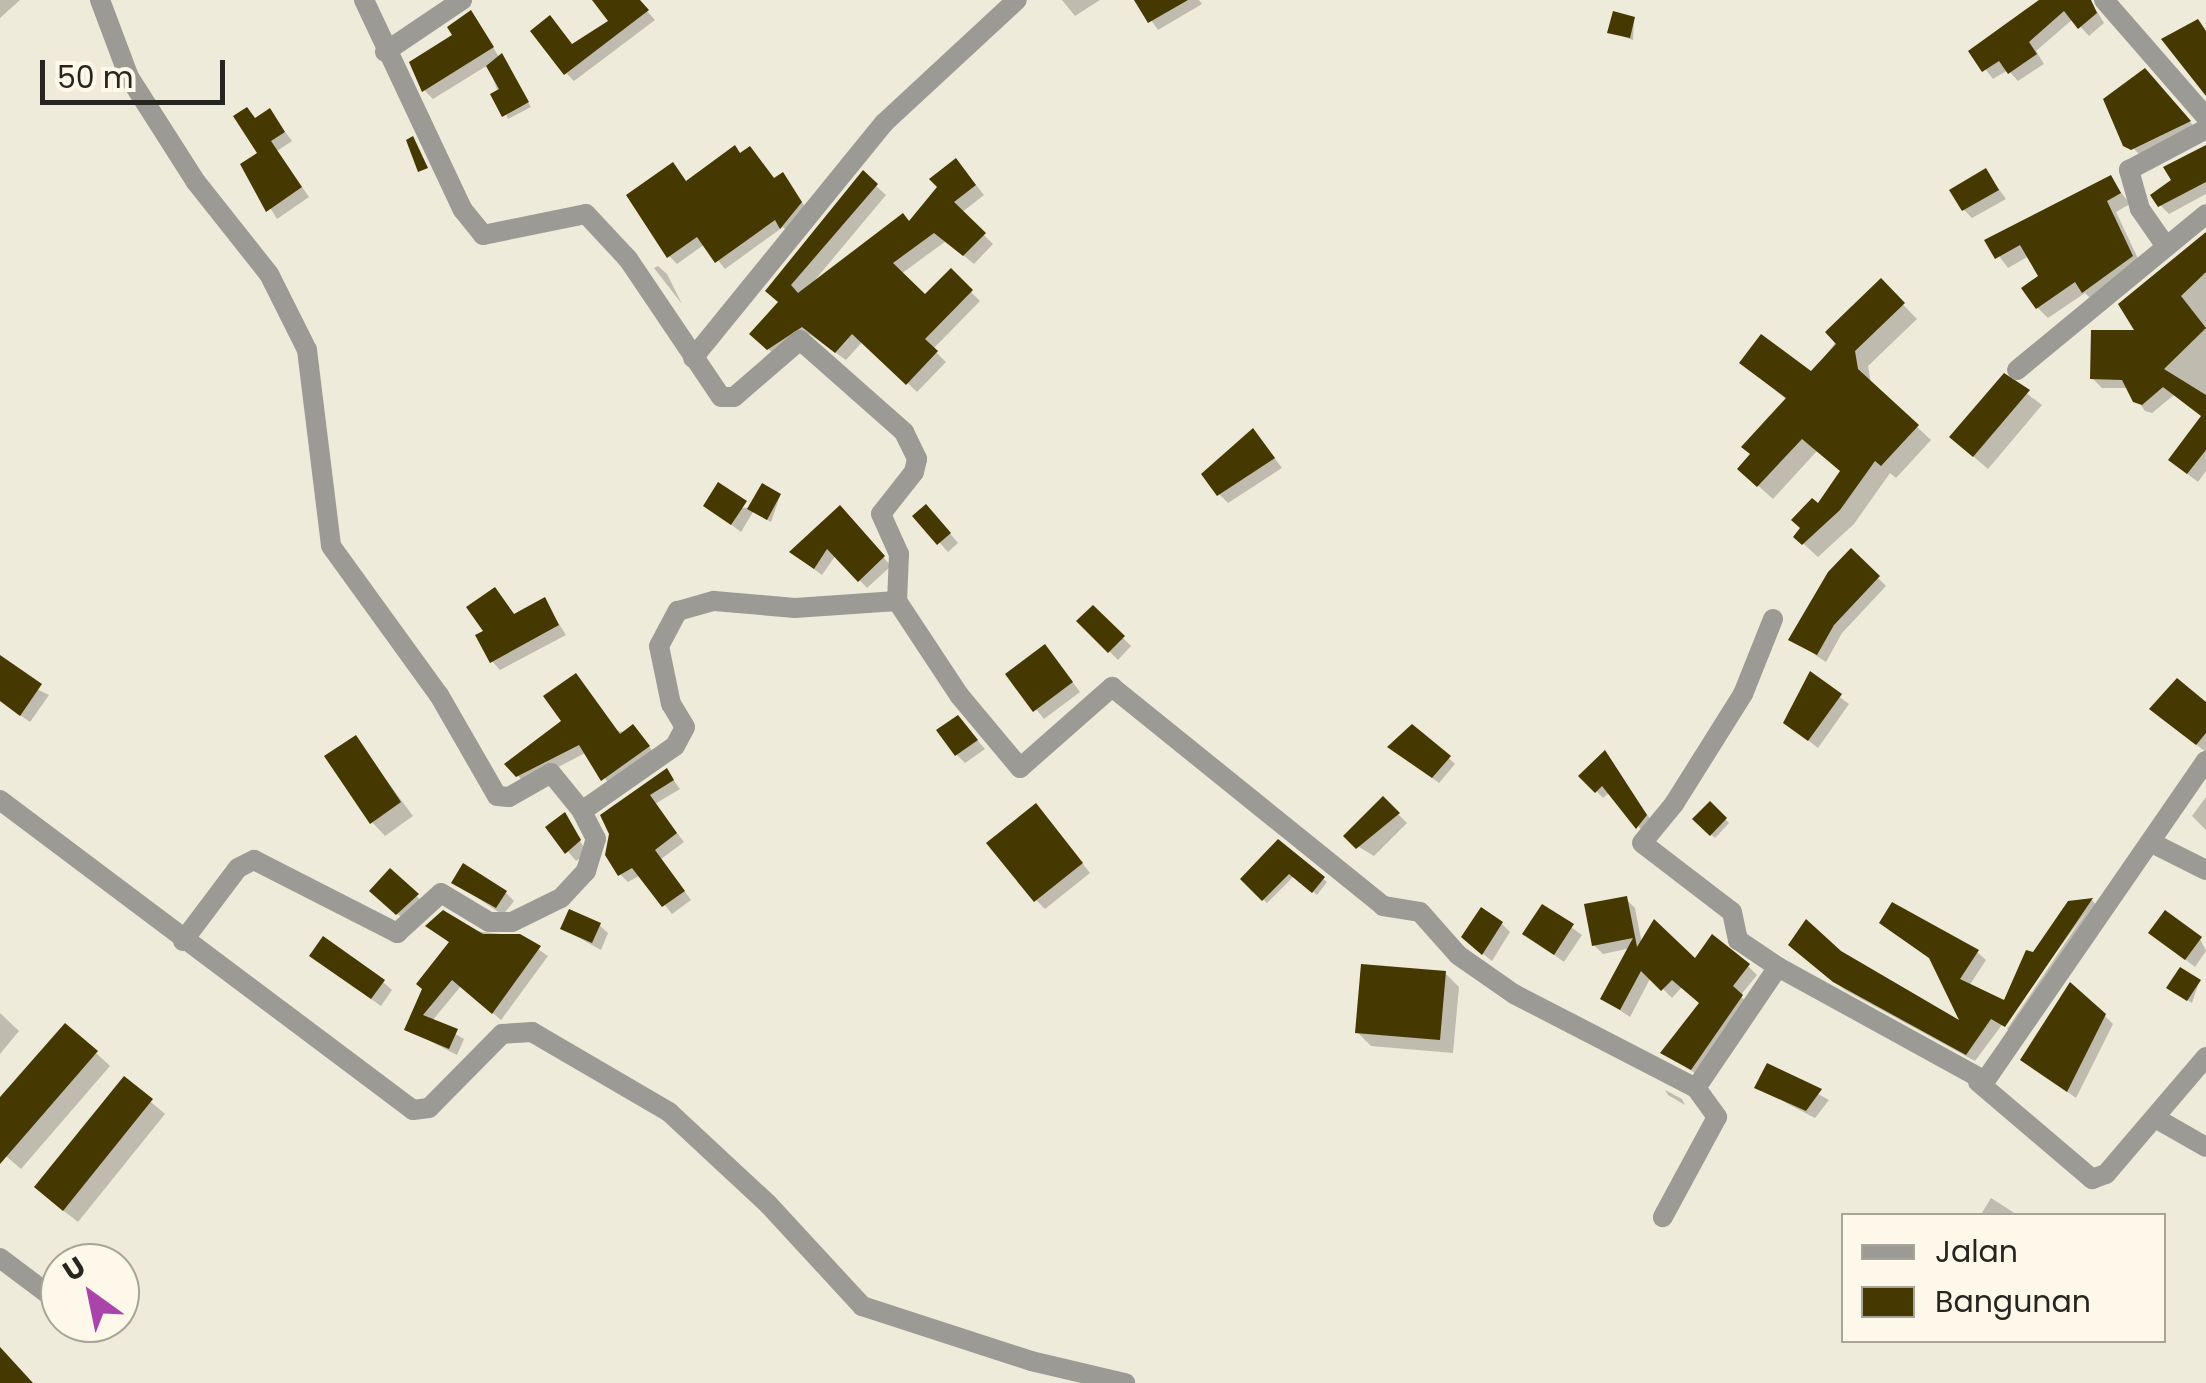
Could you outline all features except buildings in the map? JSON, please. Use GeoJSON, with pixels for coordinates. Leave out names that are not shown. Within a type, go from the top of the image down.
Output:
{"type":"FeatureCollection","features":[{"type":"Feature","properties":{"kind":"street"},"geometry":{"type":"LineString","coordinates":[[100,0],[129,76],[196,182],[269,274],[307,350],[331,546],[439,695],[496,796],[510,797],[551,773],[582,811],[596,839],[586,872],[561,898],[512,922],[489,922],[441,893],[397,933],[254,860],[238,868],[183,940]]}},
{"type":"Feature","properties":{"kind":"street"},"geometry":{"type":"LineString","coordinates":[[364,0],[385,52],[480,232],[489,237],[586,214],[628,259],[721,397],[730,400],[800,340],[904,432],[917,459],[914,472],[880,514],[899,554],[897,600],[960,695],[1020,768],[1112,686],[1383,906],[1420,912],[1458,956],[1514,994],[1696,1088],[1717,1117],[1663,1217]]}},
{"type":"Feature","properties":{"kind":"street"},"geometry":{"type":"LineString","coordinates":[[385,52],[462,0]]}},
{"type":"Feature","properties":{"kind":"street"},"geometry":{"type":"LineString","coordinates":[[692,358],[884,123],[1018,0]]}},
{"type":"Feature","properties":{"kind":"street"},"geometry":{"type":"LineString","coordinates":[[2104,0],[2206,117]]}},
{"type":"Feature","properties":{"kind":"street"},"geometry":{"type":"LineString","coordinates":[[2166,245],[2140,209],[2130,170],[2206,130]]}},
{"type":"Feature","properties":{"kind":"street"},"geometry":{"type":"LineString","coordinates":[[2017,370],[2206,214]]}},
{"type":"Feature","properties":{"kind":"street"},"geometry":{"type":"LineString","coordinates":[[582,811],[682,738],[686,726],[671,704],[659,662],[664,628],[678,611],[714,601],[796,608],[897,600]]}},
{"type":"Feature","properties":{"kind":"street"},"geometry":{"type":"LineString","coordinates":[[1772,619],[1738,702],[1642,843],[1732,912],[1738,940],[1778,968],[1978,1082],[2092,1179],[2106,1174],[2157,1119],[2206,1057]]}},
{"type":"Feature","properties":{"kind":"street"},"geometry":{"type":"LineString","coordinates":[[1978,1082],[1994,1076],[2154,844],[2206,761]]}},
{"type":"Feature","properties":{"kind":"street"},"geometry":{"type":"LineString","coordinates":[[0,800],[413,1110],[429,1108],[502,1034],[532,1032],[669,1112],[768,1204],[862,1306],[1031,1361],[1125,1383]]}},
{"type":"Feature","properties":{"kind":"street"},"geometry":{"type":"LineString","coordinates":[[2154,844],[2206,870]]}},
{"type":"Feature","properties":{"kind":"street"},"geometry":{"type":"LineString","coordinates":[[1696,1088],[1778,968]]}},
{"type":"Feature","properties":{"kind":"street"},"geometry":{"type":"LineString","coordinates":[[2157,1119],[2206,1147]]}},
{"type":"Feature","properties":{"kind":"street"},"geometry":{"type":"LineString","coordinates":[[0,1258],[40,1287]]}}]}
